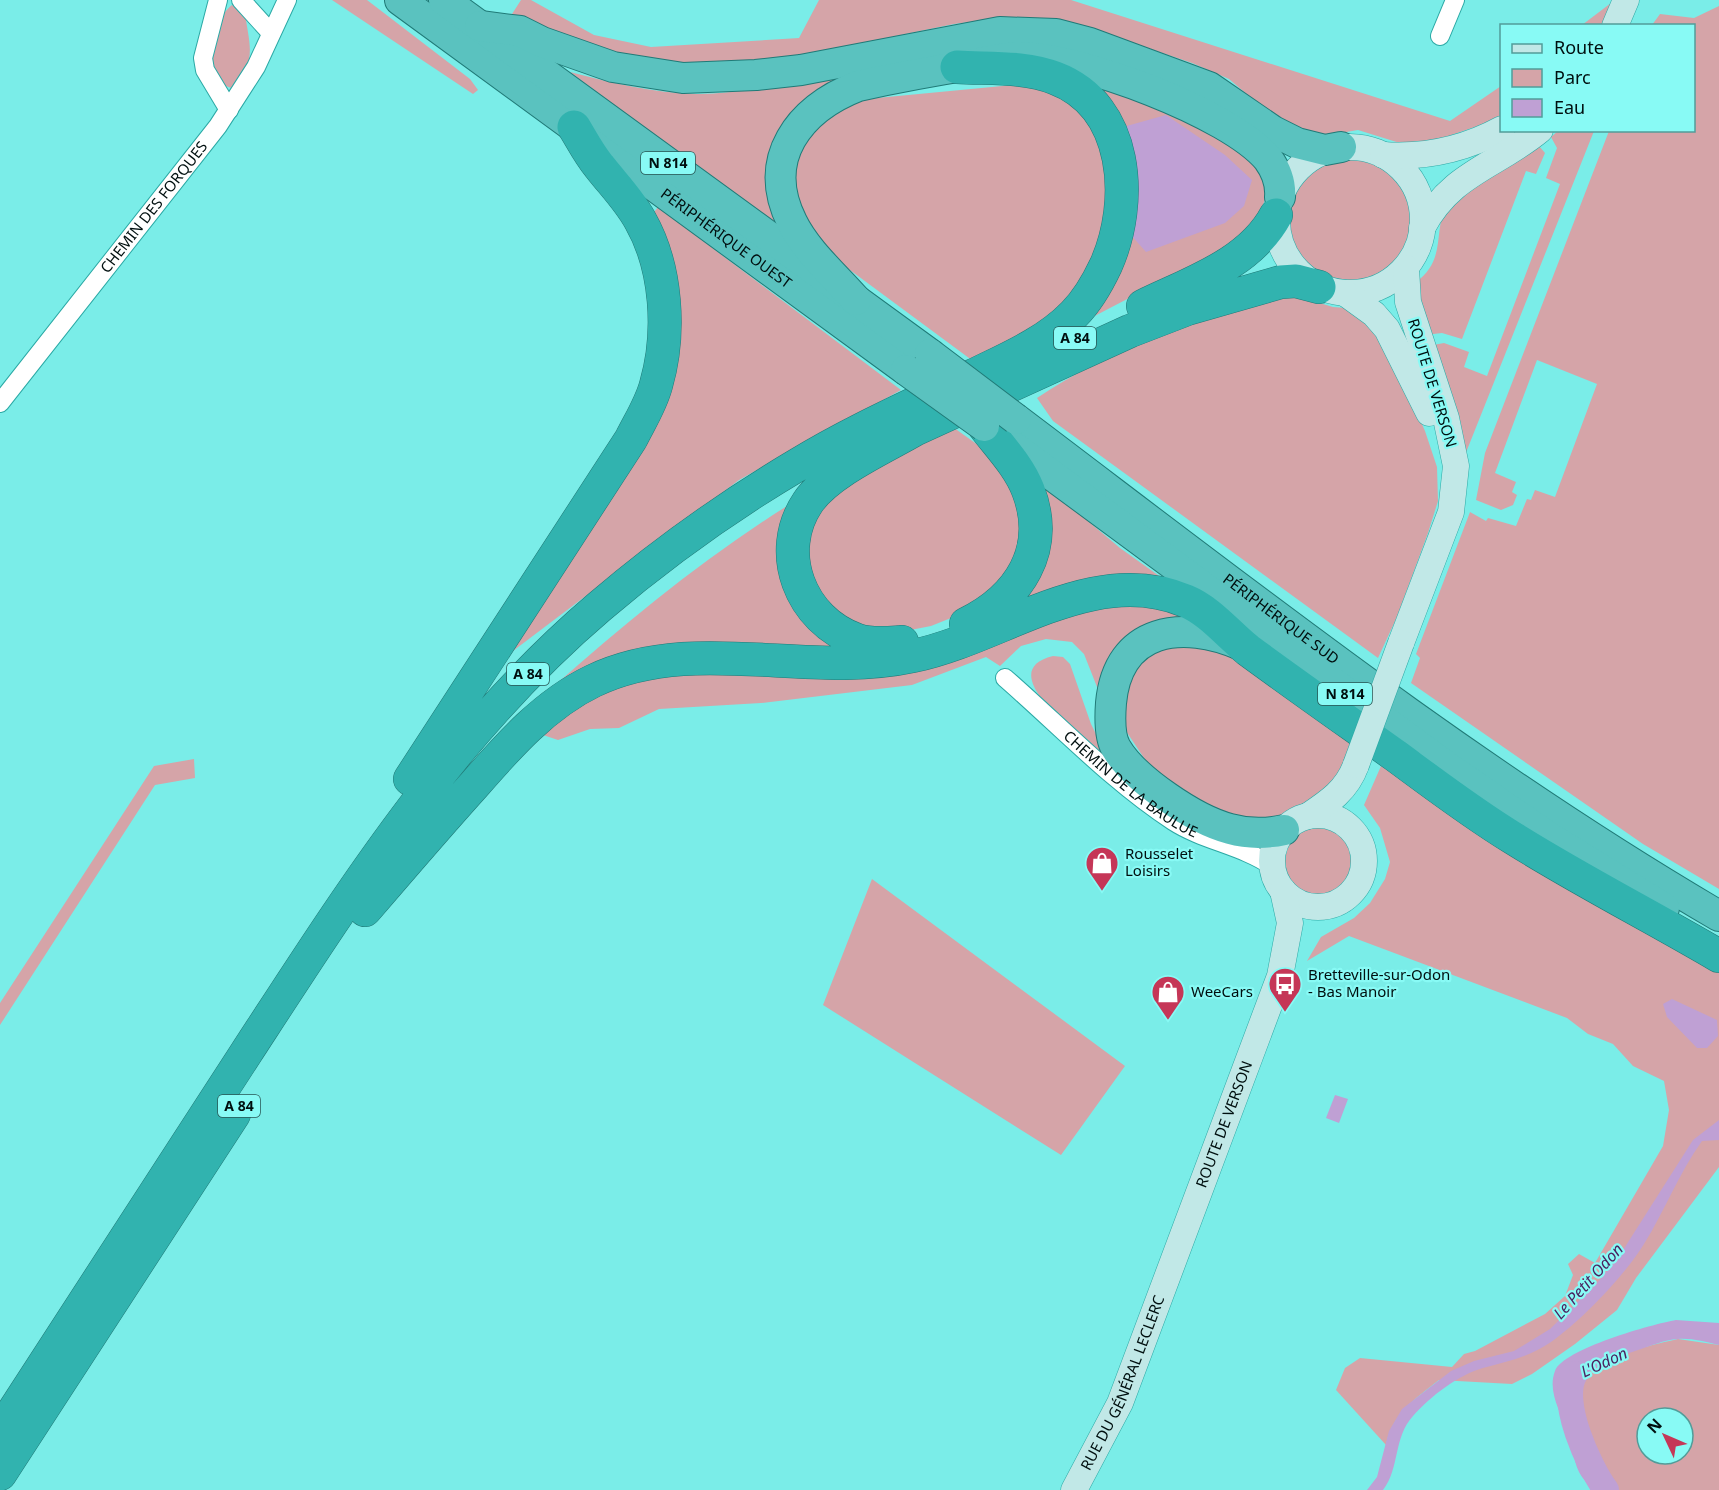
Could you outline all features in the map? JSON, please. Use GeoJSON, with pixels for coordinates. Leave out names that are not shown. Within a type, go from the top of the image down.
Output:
{"type":"FeatureCollection","features":[{"type":"Feature","properties":{"kind":"highway","name":"PÉRIPHÉRIQUE OUEST"},"geometry":{"type":"LineString","coordinates":[[400,0],[574,127],[918,362]]}},
{"type":"Feature","properties":{"kind":"highway","name":"PÉRIPHÉRIQUE OUEST"},"geometry":{"type":"LineString","coordinates":[[444,0],[856,300]]}},
{"type":"Feature","properties":{"kind":"highway"},"geometry":{"type":"LineString","coordinates":[[480,26],[520,31],[542,42],[613,67],[683,78],[756,75],[801,70],[1000,32],[1056,34],[1090,42],[1209,87],[1273,131],[1297,143],[1325,150],[1341,147]]}},
{"type":"Feature","properties":{"kind":"highway"},"geometry":{"type":"LineString","coordinates":[[856,300],[792,224],[783,200],[781,181],[788,143],[806,116],[836,94],[858,86],[1016,57],[1050,60],[1118,79],[1190,107],[1240,135],[1268,160],[1278,176],[1278,206]]}},
{"type":"Feature","properties":{"kind":"highway"},"geometry":{"type":"LineString","coordinates":[[856,433],[1044,339],[1073,316],[1087,300],[1108,261],[1120,224],[1122,184],[1112,133],[1100,114],[1078,90],[1056,78],[1029,71],[957,67]]}},
{"type":"Feature","properties":{"kind":"highway"},"geometry":{"type":"LineString","coordinates":[[281,999],[355,864],[632,439],[656,385],[664,327],[663,300],[652,246],[642,222],[598,165],[574,127]]}},
{"type":"Feature","properties":{"kind":"highway","name":"A 84"},"geometry":{"type":"LineString","coordinates":[[0,1432],[281,999],[401,821],[436,774],[566,636],[640,573],[688,537],[801,462],[856,433],[1081,335],[1203,277],[1245,253],[1271,226],[1278,206]]}},
{"type":"Feature","properties":{"kind":"highway","name":"A 84"},"geometry":{"type":"LineString","coordinates":[[0,1474],[365,910],[440,801],[506,723],[615,620],[657,584],[744,522],[835,467],[915,429],[1130,331],[1187,309],[1281,282],[1296,281],[1332,290]]}},
{"type":"Feature","properties":{"kind":"highway","name":"PÉRIPHÉRIQUE SUD"},"geometry":{"type":"LineString","coordinates":[[856,300],[984,426],[1446,766],[1552,839],[1719,941]]}},
{"type":"Feature","properties":{"kind":"highway","name":"PÉRIPHÉRIQUE SUD"},"geometry":{"type":"LineString","coordinates":[[918,362],[1016,419],[1444,739],[1553,814],[1719,916]]}},
{"type":"Feature","properties":{"kind":"highway"},"geometry":{"type":"LineString","coordinates":[[915,429],[827,483],[809,501],[792,538],[794,568],[798,583],[810,606],[823,621],[858,641],[878,644],[911,641],[962,625],[998,605],[1013,591],[1021,579],[1034,546],[1036,525],[1033,506],[1021,474],[984,426]]}},
{"type":"Feature","properties":{"kind":"highway"},"geometry":{"type":"LineString","coordinates":[[365,910],[449,812],[527,730],[571,693],[612,674],[662,661],[688,659],[822,664],[888,661],[944,648],[1058,603],[1115,591],[1155,593],[1187,601],[1202,610],[1244,646],[1508,835],[1719,956]]}},
{"type":"Feature","properties":{"kind":"highway"},"geometry":{"type":"LineString","coordinates":[[1244,646],[1222,637],[1180,630],[1161,633],[1146,639],[1125,662],[1113,687],[1111,710],[1115,747],[1140,775],[1190,811],[1229,829],[1268,833],[1296,823]]}},
{"type":"Feature","properties":{"kind":"main road"},"geometry":{"type":"LineString","coordinates":[[1617,24],[1626,0]]}},
{"type":"Feature","properties":{"kind":"main road"},"geometry":{"type":"LineString","coordinates":[[1632,24],[1641,0]]}},
{"type":"Feature","properties":{"kind":"main road"},"geometry":{"type":"LineString","coordinates":[[1383,155],[1432,154],[1465,145],[1500,130]]}},
{"type":"Feature","properties":{"kind":"main road"},"geometry":{"type":"LineString","coordinates":[[1422,228],[1447,192],[1537,132]]}},
{"type":"Feature","properties":{"kind":"main road"},"geometry":{"type":"LineString","coordinates":[[1341,147],[1370,150],[1383,155],[1398,165],[1414,186],[1422,211],[1422,228],[1417,249],[1406,267],[1378,288],[1332,290],[1295,270],[1287,258],[1279,237],[1278,206],[1287,182],[1303,164],[1325,151],[1341,147]]}},
{"type":"Feature","properties":{"kind":"main road","name":"ROUTE DE VERSON"},"geometry":{"type":"LineString","coordinates":[[1296,823],[1333,799],[1345,786],[1355,767],[1454,500],[1456,466],[1452,442],[1408,302],[1406,267]]}},
{"type":"Feature","properties":{"kind":"main road","name":"ROUTE DE VERSON"},"geometry":{"type":"LineString","coordinates":[[1332,290],[1374,314],[1387,329],[1436,426],[1446,475],[1443,533]]}},
{"type":"Feature","properties":{"kind":"main road","name":"ROUTE DE VERSON"},"geometry":{"type":"LineString","coordinates":[[1352,829],[1351,799],[1355,767]]}},
{"type":"Feature","properties":{"kind":"main road"},"geometry":{"type":"LineString","coordinates":[[1323,815],[1339,820],[1352,829],[1361,843],[1365,860],[1362,877],[1354,892],[1341,902],[1324,908],[1309,907],[1294,901],[1283,891],[1276,880],[1272,866],[1273,853],[1296,823],[1323,815]]}},
{"type":"Feature","properties":{"kind":"main road","name":"ROUTE DE VERSON"},"geometry":{"type":"LineString","coordinates":[[1280,976],[1290,923],[1283,891]]}},
{"type":"Feature","properties":{"kind":"main road","name":"ROUTE DE VERSON"},"geometry":{"type":"LineString","coordinates":[[1169,1273],[1280,976],[1308,928],[1324,908]]}},
{"type":"Feature","properties":{"kind":"main road","name":"RUE DU GÉNÉRAL LECLERC"},"geometry":{"type":"LineString","coordinates":[[1074,1490],[1120,1403],[1169,1273]]}},
{"type":"Feature","properties":{"kind":"street"},"geometry":{"type":"LineString","coordinates":[[218,0],[203,58],[205,70],[229,110]]}},
{"type":"Feature","properties":{"kind":"street"},"geometry":{"type":"LineString","coordinates":[[241,0],[271,33]]}},
{"type":"Feature","properties":{"kind":"street","name":"CHEMIN DES FORQUES"},"geometry":{"type":"LineString","coordinates":[[0,403],[229,110],[256,67],[287,0]]}},
{"type":"Feature","properties":{"kind":"street"},"geometry":{"type":"LineString","coordinates":[[1440,36],[1455,0]]}},
{"type":"Feature","properties":{"kind":"street","name":"CHEMIN DE LA BAULUE"},"geometry":{"type":"LineString","coordinates":[[1005,678],[1151,805],[1196,834],[1238,847],[1272,866]]}},
{"type":"Feature","properties":{"kind":"green space"},"geometry":{"type":"Polygon","coordinates":[[[332,0],[367,0],[470,79],[478,90],[473,94],[332,0]]]}},
{"type":"Feature","properties":{"kind":"green space"},"geometry":{"type":"Polygon","coordinates":[[[521,0],[531,0],[594,35],[651,47],[799,38],[819,0],[1071,0],[1450,121],[1500,87],[1500,118],[1434,141],[1403,144],[1358,130],[1317,137],[1277,120],[1229,79],[1192,63],[1082,26],[1008,17],[954,24],[814,53],[744,64],[693,66],[630,60],[560,38],[512,14],[521,0]]]}},
{"type":"Feature","properties":{"kind":"green space"},"geometry":{"type":"Polygon","coordinates":[[[1611,3],[1604,24],[1583,24],[1611,3]]]}},
{"type":"Feature","properties":{"kind":"green space"},"geometry":{"type":"Polygon","coordinates":[[[232,5],[245,14],[250,54],[245,70],[232,88],[221,83],[214,74],[211,49],[218,24],[232,5]]]}},
{"type":"Feature","properties":{"kind":"green space"},"geometry":{"type":"Polygon","coordinates":[[[1719,6],[1719,889],[1643,844],[1411,683],[1420,658],[1416,654],[1470,512],[1486,521],[1488,518],[1516,526],[1527,499],[1531,500],[1535,490],[1555,497],[1597,384],[1537,360],[1495,473],[1516,482],[1512,492],[1517,495],[1513,505],[1501,510],[1476,500],[1485,453],[1609,132],[1695,132],[1695,24],[1653,24],[1660,14],[1694,18],[1719,6]]]}},
{"type":"Feature","properties":{"kind":"green space"},"geometry":{"type":"Polygon","coordinates":[[[1086,59],[822,88],[802,103],[779,130],[774,144],[773,159],[777,218],[772,222],[570,72],[649,90],[711,94],[811,79],[1086,59]]]}},
{"type":"Feature","properties":{"kind":"green space"},"geometry":{"type":"Polygon","coordinates":[[[1073,76],[1185,111],[1257,160],[1267,194],[1260,213],[1233,244],[1085,321],[1130,234],[1073,76]]]}},
{"type":"Feature","properties":{"kind":"green space"},"geometry":{"type":"Polygon","coordinates":[[[1024,84],[1054,92],[1086,116],[1110,166],[1110,207],[1084,281],[1051,319],[973,361],[831,256],[794,207],[792,160],[818,119],[856,100],[1024,84]]]}},
{"type":"Feature","properties":{"kind":"green space"},"geometry":{"type":"Polygon","coordinates":[[[1557,132],[1594,132],[1465,455],[1433,345],[1444,343],[1469,352],[1464,367],[1487,376],[1560,184],[1546,178],[1557,148],[1551,137],[1557,132]]]}},
{"type":"Feature","properties":{"kind":"green space"},"geometry":{"type":"Polygon","coordinates":[[[1539,146],[1545,153],[1536,174],[1526,171],[1462,339],[1442,333],[1425,335],[1415,283],[1425,274],[1436,255],[1440,225],[1447,205],[1539,146]]]}},
{"type":"Feature","properties":{"kind":"green space"},"geometry":{"type":"Polygon","coordinates":[[[1351,157],[1375,162],[1395,176],[1409,196],[1414,220],[1409,244],[1395,264],[1375,278],[1351,283],[1327,278],[1307,264],[1293,244],[1288,220],[1293,196],[1307,176],[1327,162],[1351,157]]]}},
{"type":"Feature","properties":{"kind":"green space"},"geometry":{"type":"Polygon","coordinates":[[[658,207],[901,390],[739,480],[505,657],[662,414],[680,350],[673,288],[651,216],[658,207]]]}},
{"type":"Feature","properties":{"kind":"green space"},"geometry":{"type":"Polygon","coordinates":[[[1283,292],[1333,307],[1358,309],[1381,332],[1425,431],[1437,467],[1438,501],[1397,617],[1378,658],[1053,421],[1037,398],[1065,380],[1125,350],[1283,292]]]}},
{"type":"Feature","properties":{"kind":"green space"},"geometry":{"type":"Polygon","coordinates":[[[950,425],[992,455],[1025,517],[1012,570],[966,612],[931,626],[895,633],[850,624],[807,581],[812,509],[836,484],[950,425]]]}},
{"type":"Feature","properties":{"kind":"green space"},"geometry":{"type":"Polygon","coordinates":[[[1050,489],[1120,548],[1176,588],[1006,610],[1044,491],[1050,489]]]}},
{"type":"Feature","properties":{"kind":"green space"},"geometry":{"type":"Polygon","coordinates":[[[803,496],[783,546],[854,647],[553,687],[613,635],[705,562],[803,496]]]}},
{"type":"Feature","properties":{"kind":"green space"},"geometry":{"type":"Polygon","coordinates":[[[1145,604],[1181,616],[1101,697],[1084,654],[1072,642],[1046,639],[1021,646],[1000,666],[986,657],[912,685],[761,703],[659,709],[619,728],[590,729],[558,740],[540,734],[577,702],[662,674],[771,674],[1075,610],[1145,604]]]}},
{"type":"Feature","properties":{"kind":"green space"},"geometry":{"type":"Polygon","coordinates":[[[1169,641],[1229,651],[1354,741],[1341,777],[1315,801],[1278,818],[1248,824],[1178,789],[1146,761],[1126,731],[1121,717],[1126,672],[1169,641]]]}},
{"type":"Feature","properties":{"kind":"green space"},"geometry":{"type":"Polygon","coordinates":[[[1053,656],[1063,657],[1070,664],[1091,724],[1110,762],[1049,708],[1037,692],[1031,677],[1036,664],[1053,656]]]}},
{"type":"Feature","properties":{"kind":"green space"},"geometry":{"type":"Polygon","coordinates":[[[194,759],[195,778],[155,785],[0,1025],[0,1003],[154,766],[194,759]]]}},
{"type":"Feature","properties":{"kind":"green space"},"geometry":{"type":"Polygon","coordinates":[[[1381,766],[1529,863],[1719,967],[1719,1167],[1636,1278],[1617,1310],[1575,1344],[1532,1374],[1512,1384],[1439,1380],[1414,1400],[1399,1416],[1386,1445],[1336,1390],[1345,1368],[1360,1358],[1452,1367],[1464,1354],[1475,1351],[1545,1314],[1565,1296],[1573,1275],[1568,1264],[1579,1254],[1595,1263],[1663,1146],[1669,1110],[1664,1081],[1633,1066],[1613,1044],[1588,1034],[1567,1018],[1349,936],[1307,961],[1321,937],[1354,918],[1370,903],[1385,879],[1390,862],[1380,828],[1364,805],[1381,766]]]}},
{"type":"Feature","properties":{"kind":"green space"},"geometry":{"type":"Polygon","coordinates":[[[1327,827],[1340,833],[1349,842],[1353,848],[1355,862],[1353,876],[1345,887],[1334,895],[1313,897],[1295,887],[1287,876],[1285,855],[1295,837],[1306,829],[1327,827]]]}},
{"type":"Feature","properties":{"kind":"green space"},"geometry":{"type":"Polygon","coordinates":[[[872,879],[1125,1066],[1061,1155],[823,1005],[872,879]]]}},
{"type":"Feature","properties":{"kind":"green space"},"geometry":{"type":"Polygon","coordinates":[[[1678,1339],[1719,1345],[1719,1490],[1615,1490],[1608,1483],[1575,1418],[1572,1400],[1577,1384],[1589,1372],[1606,1362],[1644,1347],[1678,1339]]]}},
{"type":"Feature","properties":{"kind":"water"},"geometry":{"type":"Polygon","coordinates":[[[1166,115],[1225,155],[1252,180],[1244,206],[1225,223],[1146,252],[1130,234],[1123,127],[1166,115]]]}},
{"type":"Feature","properties":{"kind":"water"},"geometry":{"type":"Polygon","coordinates":[[[1672,999],[1717,1020],[1718,1036],[1707,1048],[1697,1048],[1667,1017],[1663,1004],[1672,999]]]}},
{"type":"Feature","properties":{"kind":"water"},"geometry":{"type":"Polygon","coordinates":[[[1335,1095],[1348,1099],[1339,1123],[1326,1118],[1335,1095]]]}},
{"type":"Feature","properties":{"kind":"water"},"geometry":{"type":"Polygon","coordinates":[[[1719,1120],[1719,1140],[1702,1141],[1644,1244],[1602,1297],[1576,1322],[1543,1347],[1518,1358],[1474,1371],[1436,1394],[1413,1416],[1402,1434],[1392,1472],[1383,1490],[1367,1490],[1377,1477],[1389,1431],[1402,1409],[1451,1371],[1474,1361],[1514,1351],[1550,1329],[1597,1283],[1618,1258],[1693,1140],[1719,1120]]]}},
{"type":"Feature","properties":{"kind":"water"},"geometry":{"type":"Polygon","coordinates":[[[1676,1320],[1719,1323],[1719,1345],[1683,1339],[1657,1343],[1600,1365],[1589,1372],[1573,1391],[1572,1404],[1575,1418],[1608,1483],[1615,1490],[1593,1490],[1577,1467],[1570,1437],[1556,1402],[1553,1386],[1555,1371],[1574,1354],[1591,1346],[1630,1332],[1676,1320]]]}},
{"type":"Feature","properties":{"kind":"waterway","name":"L'Odon"},"geometry":{"type":"LineString","coordinates":[[1575,1374],[1570,1400],[1573,1416],[1584,1450],[1606,1490]]}},
{"type":"Feature","properties":{"kind":"place","name":"Rousselet Loisirs"},"geometry":{"type":"Point","coordinates":[1102,892]}},
{"type":"Feature","properties":{"kind":"place","name":"Bretteville-sur-Odon - Bas Manoir"},"geometry":{"type":"Point","coordinates":[1285,1013]}},
{"type":"Feature","properties":{"kind":"place","name":"WeeCars"},"geometry":{"type":"Point","coordinates":[1168,1021]}},
{"type":"Feature","properties":{"kind":"water label","name":"Le Petit Odon"},"geometry":{"type":"Point","coordinates":[1588,1281]}}]}
